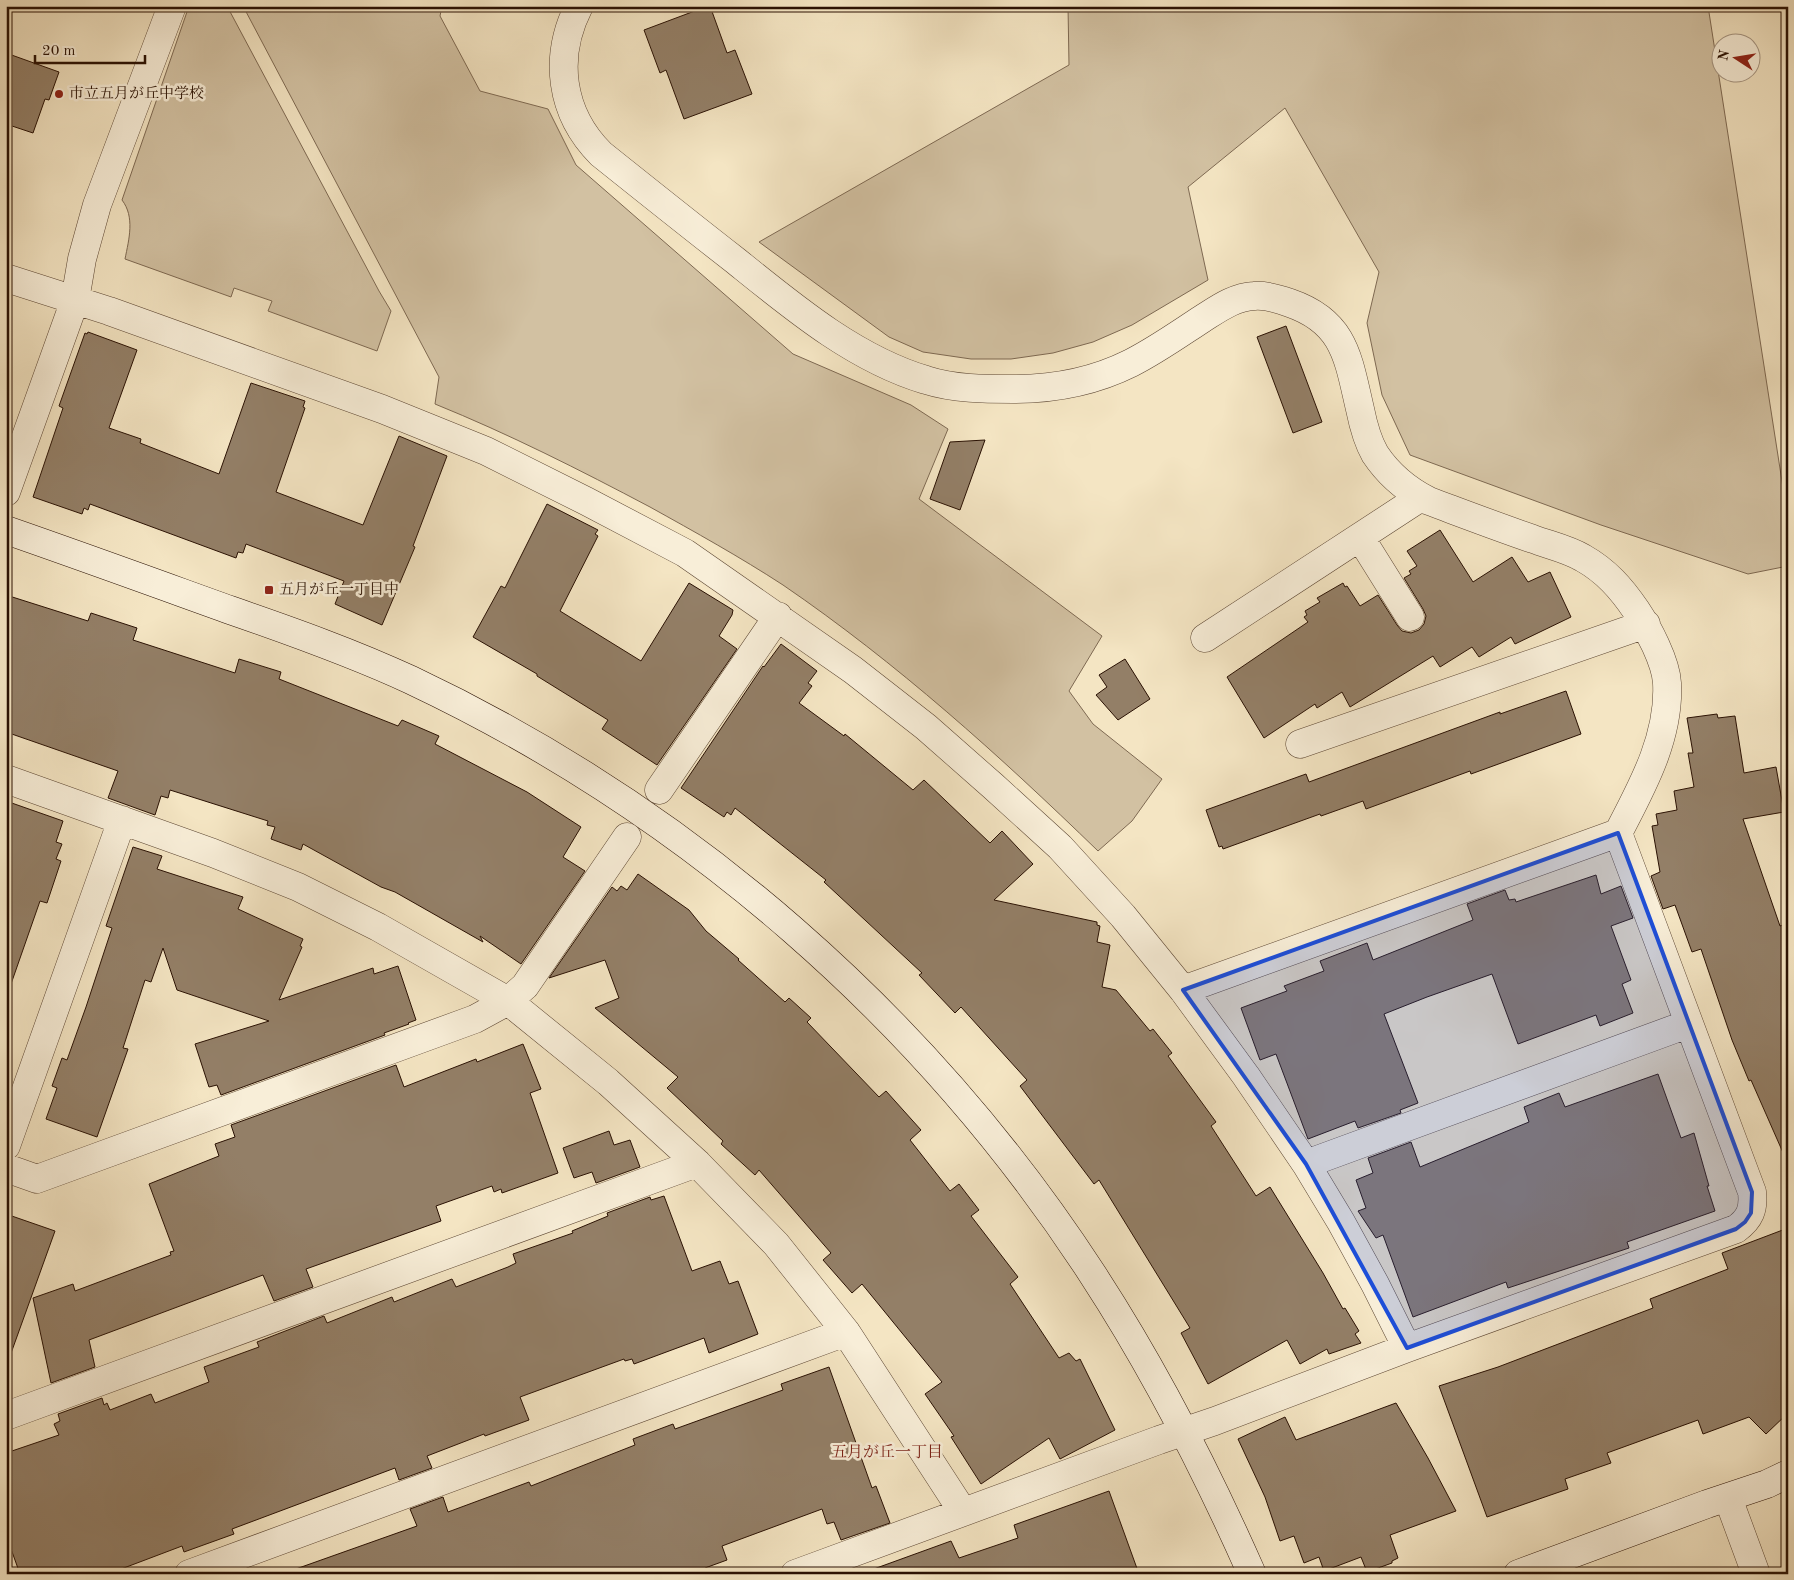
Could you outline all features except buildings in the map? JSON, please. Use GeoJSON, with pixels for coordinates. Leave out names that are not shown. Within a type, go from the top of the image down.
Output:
{"type":"FeatureCollection","features":[{"type":"Feature","properties":{"kind":"street"},"geometry":{"type":"LineString","coordinates":[[6,492],[74,300],[82,259],[97,205],[172,6]]}},
{"type":"Feature","properties":{"kind":"street"},"geometry":{"type":"LineString","coordinates":[[579,6],[572,19],[563,63],[569,107],[589,142],[600,154],[807,318],[873,358],[925,380],[943,384],[970,388],[1002,389],[1050,387],[1098,375],[1131,363],[1232,301],[1254,296],[1288,302],[1316,315],[1332,329],[1342,345],[1350,366],[1364,429],[1374,452],[1390,474],[1406,489],[1421,497],[1581,557],[1608,574],[1646,624],[1658,651],[1667,681],[1667,707],[1656,755],[1638,796],[1618,833],[1183,990]]}},
{"type":"Feature","properties":{"kind":"street"},"geometry":{"type":"LineString","coordinates":[[6,278],[74,300],[382,409],[486,451],[586,500],[685,553],[778,616],[852,670],[926,727],[993,786],[1060,848],[1123,916],[1183,990],[1246,1076],[1306,1164],[1354,1245],[1407,1348]]}},
{"type":"Feature","properties":{"kind":"street"},"geometry":{"type":"LineString","coordinates":[[1205,638],[1421,497]]}},
{"type":"Feature","properties":{"kind":"street"},"geometry":{"type":"LineString","coordinates":[[6,530],[326,644],[408,679],[488,719],[562,761],[670,832],[776,914],[840,972],[903,1034],[978,1119],[1028,1182],[1093,1274],[1151,1370],[1185,1431],[1220,1501],[1252,1574]]}},
{"type":"Feature","properties":{"kind":"street"},"geometry":{"type":"LineString","coordinates":[[1360,537],[1410,616]]}},
{"type":"Feature","properties":{"kind":"street"},"geometry":{"type":"LineString","coordinates":[[659,790],[778,616]]}},
{"type":"Feature","properties":{"kind":"street"},"geometry":{"type":"LineString","coordinates":[[1300,744],[1646,624]]}},
{"type":"Feature","properties":{"kind":"street"},"geometry":{"type":"LineString","coordinates":[[6,778],[238,863],[338,906],[443,963],[508,1002],[608,1082],[697,1164],[776,1244],[846,1332],[963,1512]]}},
{"type":"Feature","properties":{"kind":"street"},"geometry":{"type":"LineString","coordinates":[[6,1146],[122,820]]}},
{"type":"Feature","properties":{"kind":"street"},"geometry":{"type":"LineString","coordinates":[[795,1574],[1407,1348],[1736,1229],[1745,1222],[1751,1213],[1753,1203],[1752,1192],[1618,833]]}},
{"type":"Feature","properties":{"kind":"street"},"geometry":{"type":"LineString","coordinates":[[6,1168],[37,1179],[475,1019],[508,1002],[525,986],[627,837]]}},
{"type":"Feature","properties":{"kind":"street"},"geometry":{"type":"LineString","coordinates":[[1306,1164],[1688,1024]]}},
{"type":"Feature","properties":{"kind":"street"},"geometry":{"type":"LineString","coordinates":[[6,1416],[697,1164]]}},
{"type":"Feature","properties":{"kind":"street"},"geometry":{"type":"LineString","coordinates":[[189,1574],[846,1332]]}},
{"type":"Feature","properties":{"kind":"street"},"geometry":{"type":"LineString","coordinates":[[1518,1574],[1707,1504],[1767,1484],[1788,1474]]}},
{"type":"Feature","properties":{"kind":"street"},"geometry":{"type":"LineString","coordinates":[[1728,1498],[1756,1574]]}},
{"type":"Feature","properties":{"kind":"highlighted area"},"geometry":{"type":"Polygon","coordinates":[[[1618,833],[1752,1192],[1751,1213],[1745,1222],[1736,1229],[1407,1348],[1306,1164],[1183,990],[1618,833]]]}},
{"type":"Feature","properties":{"kind":"shaded area"},"geometry":{"type":"Polygon","coordinates":[[[189,6],[227,6],[391,311],[377,351],[268,311],[272,301],[234,288],[231,297],[125,259],[130,221],[129,214],[122,200],[189,6]]]}},
{"type":"Feature","properties":{"kind":"shaded area"},"geometry":{"type":"Polygon","coordinates":[[[243,6],[442,6],[440,16],[480,91],[548,109],[576,165],[793,354],[911,405],[948,429],[919,499],[1102,636],[1069,691],[1093,724],[1162,779],[1132,821],[1098,851],[985,745],[907,678],[783,585],[717,545],[624,493],[517,440],[435,404],[439,377],[243,6]]]}},
{"type":"Feature","properties":{"kind":"shaded area"},"geometry":{"type":"Polygon","coordinates":[[[1068,6],[1708,6],[1712,32],[1712,82],[1720,82],[1788,520],[1788,566],[1748,574],[1601,525],[1410,455],[1382,395],[1367,323],[1379,272],[1285,108],[1188,187],[1208,280],[1132,325],[1093,342],[1053,353],[1011,359],[971,359],[923,352],[889,337],[759,242],[1069,65],[1068,6]]]}},
{"type":"Feature","properties":{"kind":"place","name":"市立五月が丘中学校"},"geometry":{"type":"Point","coordinates":[59,94]}},
{"type":"Feature","properties":{"kind":"place","name":"五月が丘一丁目中"},"geometry":{"type":"Point","coordinates":[269,590]}},
{"type":"Feature","properties":{"kind":"district","name":"五月が丘一丁目"},"geometry":{"type":"Point","coordinates":[887,1453]}}]}
